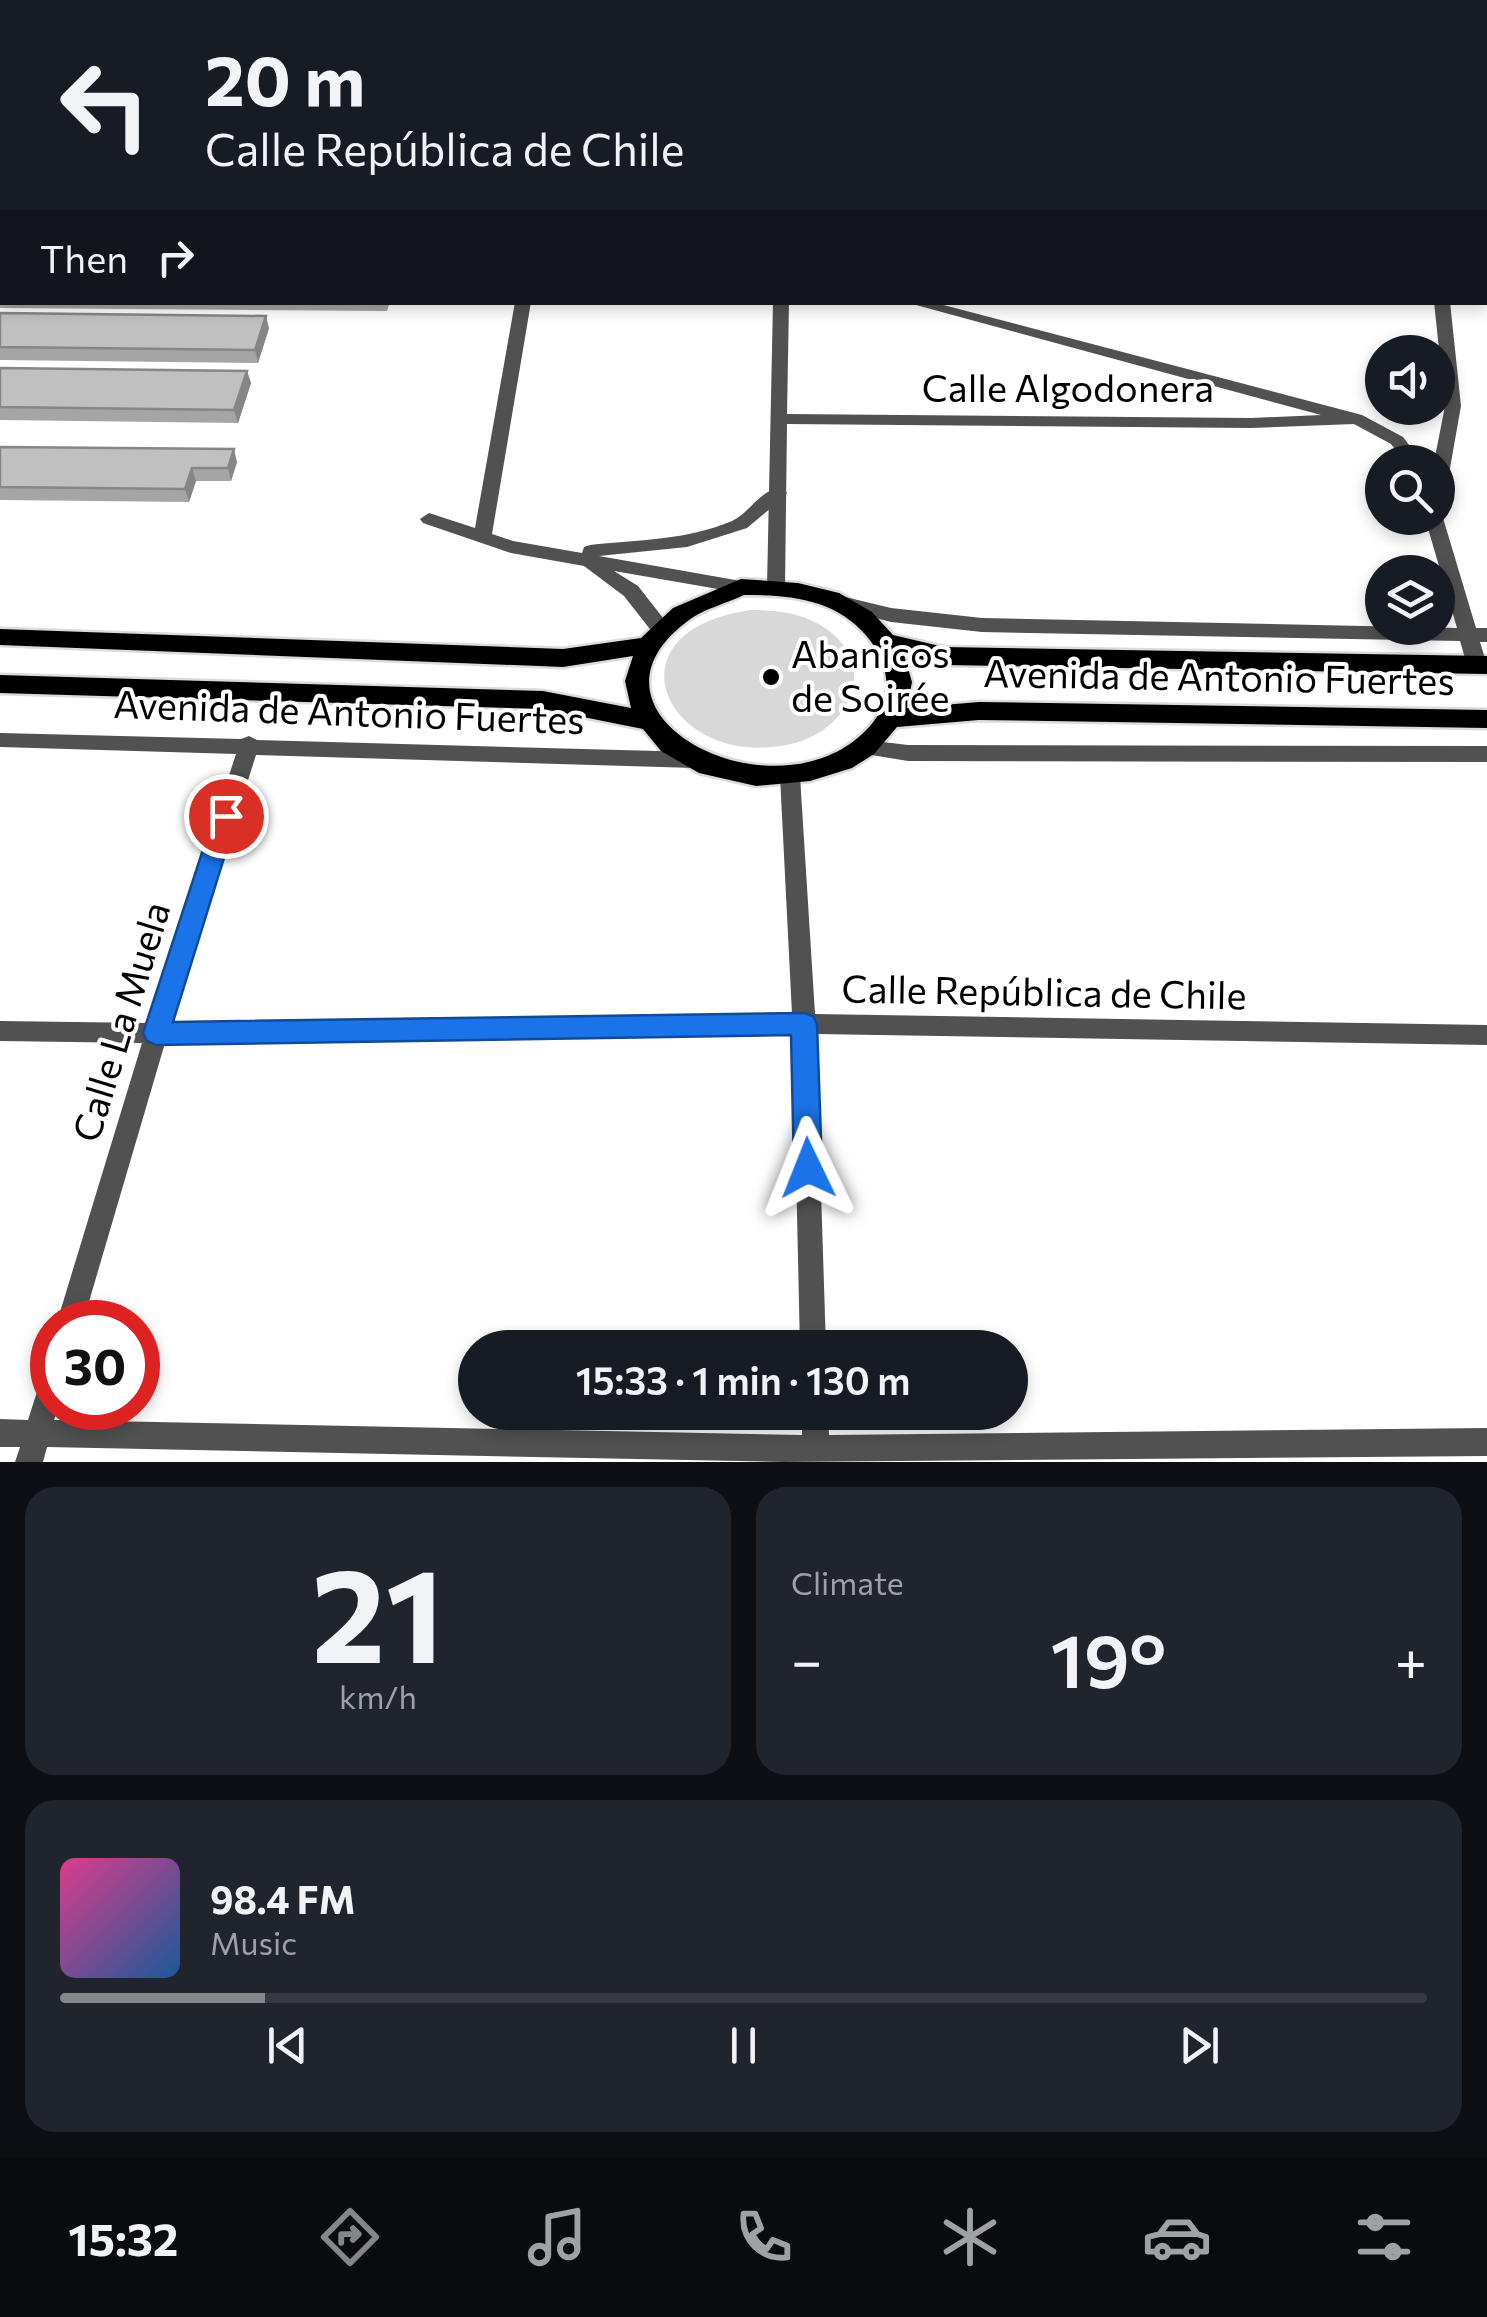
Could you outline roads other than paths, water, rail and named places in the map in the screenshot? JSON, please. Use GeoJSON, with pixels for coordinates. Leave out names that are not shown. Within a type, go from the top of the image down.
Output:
{"type":"FeatureCollection","features":[{"type":"Feature","properties":{"kind":"main road"},"geometry":{"type":"LineString","coordinates":[[741,587],[776,587],[836,601],[856,612],[887,642],[900,679],[898,700],[890,719],[866,748],[831,766],[790,776],[756,777],[724,772],[676,749],[649,721],[637,684],[653,637],[703,599],[741,587]]}},
{"type":"Feature","properties":{"kind":"main road","name":"Avenida de Antonio Fuertes"},"geometry":{"type":"LineString","coordinates":[[0,637],[563,658],[653,637]]}},
{"type":"Feature","properties":{"kind":"main road","name":"Avenida de Antonio Fuertes"},"geometry":{"type":"LineString","coordinates":[[887,642],[944,656],[1482,665]]}},
{"type":"Feature","properties":{"kind":"main road","name":"Avenida de Antonio Fuertes"},"geometry":{"type":"LineString","coordinates":[[0,684],[543,700],[649,721]]}},
{"type":"Feature","properties":{"kind":"main road","name":"Avenida de Antonio Fuertes"},"geometry":{"type":"LineString","coordinates":[[890,719],[979,710],[1487,719]]}},
{"type":"Feature","properties":{"kind":"street"},"geometry":{"type":"LineString","coordinates":[[482,538],[523,305]]}},
{"type":"Feature","properties":{"kind":"street"},"geometry":{"type":"LineString","coordinates":[[776,587],[781,305]]}},
{"type":"Feature","properties":{"kind":"street"},"geometry":{"type":"LineString","coordinates":[[923,305],[1356,419],[1390,434],[1402,445]]}},
{"type":"Feature","properties":{"kind":"street"},"geometry":{"type":"LineString","coordinates":[[1442,305],[1452,406],[1445,445]]}},
{"type":"Feature","properties":{"kind":"street","name":"Calle Algodonera"},"geometry":{"type":"LineString","coordinates":[[780,420],[1251,424],[1356,419]]}},
{"type":"Feature","properties":{"kind":"street"},"geometry":{"type":"LineString","coordinates":[[544,554],[687,540],[741,524],[778,493]]}},
{"type":"Feature","properties":{"kind":"street"},"geometry":{"type":"LineString","coordinates":[[429,519],[544,554],[741,587]]}},
{"type":"Feature","properties":{"kind":"street"},"geometry":{"type":"LineString","coordinates":[[1440,535],[1478,635],[1482,665]]}},
{"type":"Feature","properties":{"kind":"street"},"geometry":{"type":"LineString","coordinates":[[578,558],[631,591],[653,637]]}},
{"type":"Feature","properties":{"kind":"street","name":"Avenida de Antonio Fuertes"},"geometry":{"type":"LineString","coordinates":[[836,601],[890,615],[982,624],[1478,635]]}},
{"type":"Feature","properties":{"kind":"street","name":"Avenida de Antonio Fuertes"},"geometry":{"type":"LineString","coordinates":[[0,740],[248,744],[552,759],[695,760]]}},
{"type":"Feature","properties":{"kind":"street","name":"Calle La Muela"},"geometry":{"type":"LineString","coordinates":[[77,1300],[248,744]]}},
{"type":"Feature","properties":{"kind":"street","name":"Avenida de Antonio Fuertes"},"geometry":{"type":"LineString","coordinates":[[866,748],[928,753],[1487,754]]}},
{"type":"Feature","properties":{"kind":"street"},"geometry":{"type":"LineString","coordinates":[[790,776],[804,1024],[812,1330]]}},
{"type":"Feature","properties":{"kind":"street","name":"Calle República de Chile"},"geometry":{"type":"LineString","coordinates":[[0,1031],[156,1033],[804,1024],[1487,1036]]}},
{"type":"Feature","properties":{"kind":"street"},"geometry":{"type":"LineString","coordinates":[[29,1462],[38,1430]]}},
{"type":"Feature","properties":{"kind":"street"},"geometry":{"type":"LineString","coordinates":[[815,1430],[816,1456]]}},
{"type":"Feature","properties":{"kind":"street"},"geometry":{"type":"LineString","coordinates":[[0,1433],[816,1456],[1487,1442]]}},
{"type":"Feature","properties":{"kind":"place","name":"Abanicos de Soirée"},"geometry":{"type":"Point","coordinates":[771,677]}}]}
